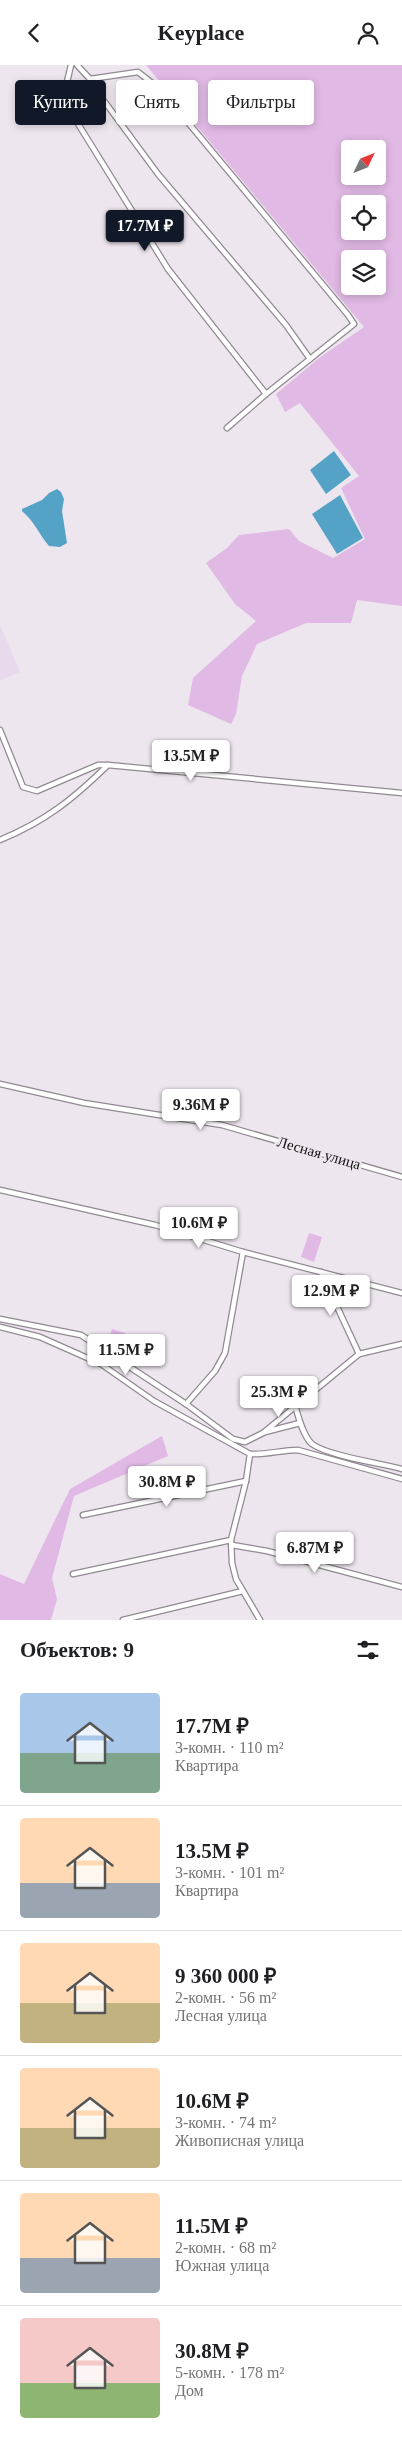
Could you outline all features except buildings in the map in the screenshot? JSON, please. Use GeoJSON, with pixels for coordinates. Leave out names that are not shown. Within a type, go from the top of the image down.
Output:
{"type":"FeatureCollection","features":[{"type":"Feature","properties":{"kind":"street"},"geometry":{"type":"LineString","coordinates":[[72,65],[67,82],[59,93],[82,133],[168,269],[266,394]]}},
{"type":"Feature","properties":{"kind":"street"},"geometry":{"type":"LineString","coordinates":[[77,65],[90,79],[96,90],[158,174],[286,325],[310,359]]}},
{"type":"Feature","properties":{"kind":"street"},"geometry":{"type":"LineString","coordinates":[[90,79],[138,72],[161,90],[354,324],[227,427]]}},
{"type":"Feature","properties":{"kind":"street"},"geometry":{"type":"LineString","coordinates":[[0,730],[24,787],[37,791],[98,765],[108,765],[402,793]]}},
{"type":"Feature","properties":{"kind":"street"},"geometry":{"type":"LineString","coordinates":[[0,840],[32,826],[55,812],[108,765]]}},
{"type":"Feature","properties":{"kind":"street","name":"Лесная улица"},"geometry":{"type":"LineString","coordinates":[[0,1084],[84,1103],[222,1125],[402,1177]]}},
{"type":"Feature","properties":{"kind":"street"},"geometry":{"type":"LineString","coordinates":[[0,1190],[155,1225],[243,1252],[402,1293]]}},
{"type":"Feature","properties":{"kind":"street"},"geometry":{"type":"LineString","coordinates":[[186,1404],[215,1371],[224,1353],[243,1252]]}},
{"type":"Feature","properties":{"kind":"street"},"geometry":{"type":"LineString","coordinates":[[322,1272],[358,1354]]}},
{"type":"Feature","properties":{"kind":"street"},"geometry":{"type":"LineString","coordinates":[[0,1319],[81,1335],[186,1404],[233,1439],[245,1442],[263,1433],[300,1423]]}},
{"type":"Feature","properties":{"kind":"street"},"geometry":{"type":"LineString","coordinates":[[0,1327],[40,1337],[101,1364],[154,1401],[250,1454],[266,1455],[285,1450],[298,1450],[402,1479]]}},
{"type":"Feature","properties":{"kind":"street"},"geometry":{"type":"LineString","coordinates":[[263,1433],[358,1354],[402,1344]]}},
{"type":"Feature","properties":{"kind":"street"},"geometry":{"type":"LineString","coordinates":[[295,1405],[300,1423],[311,1443],[333,1452],[402,1469]]}},
{"type":"Feature","properties":{"kind":"street"},"geometry":{"type":"LineString","coordinates":[[250,1454],[246,1481],[231,1542],[232,1563],[236,1579],[260,1620]]}},
{"type":"Feature","properties":{"kind":"street"},"geometry":{"type":"LineString","coordinates":[[83,1515],[246,1481]]}},
{"type":"Feature","properties":{"kind":"street"},"geometry":{"type":"LineString","coordinates":[[73,1574],[231,1542],[402,1587]]}},
{"type":"Feature","properties":{"kind":"street"},"geometry":{"type":"LineString","coordinates":[[123,1620],[244,1591]]}},
{"type":"Feature","properties":{"kind":"shaded area"},"geometry":{"type":"Polygon","coordinates":[[[146,65],[402,65],[402,606],[357,600],[351,623],[306,623],[257,644],[242,676],[236,714],[231,724],[188,705],[193,678],[256,621],[235,604],[206,563],[227,548],[239,535],[289,529],[299,541],[333,558],[365,539],[341,488],[359,476],[300,403],[285,412],[276,394],[319,358],[364,327],[196,125],[198,125],[198,80],[158,80],[146,65]]]}},
{"type":"Feature","properties":{"kind":"shaded area"},"geometry":{"type":"Polygon","coordinates":[[[0,625],[20,672],[0,681],[0,625]]]}},
{"type":"Feature","properties":{"kind":"shaded area"},"geometry":{"type":"Polygon","coordinates":[[[309,1233],[322,1237],[314,1262],[301,1257],[309,1233]]]}},
{"type":"Feature","properties":{"kind":"shaded area"},"geometry":{"type":"Polygon","coordinates":[[[112,1329],[125,1333],[120,1351],[107,1347],[112,1329]]]}},
{"type":"Feature","properties":{"kind":"shaded area"},"geometry":{"type":"Polygon","coordinates":[[[162,1436],[168,1456],[74,1496],[52,1578],[57,1599],[51,1620],[0,1620],[0,1574],[24,1584],[70,1489],[162,1436]]]}},
{"type":"Feature","properties":{"kind":"water"},"geometry":{"type":"Polygon","coordinates":[[[334,451],[351,475],[326,494],[310,470],[334,451]]]}},
{"type":"Feature","properties":{"kind":"water"},"geometry":{"type":"Polygon","coordinates":[[[57,489],[61,492],[64,499],[62,511],[67,543],[60,547],[49,546],[22,511],[22,509],[42,500],[49,493],[57,489]]]}},
{"type":"Feature","properties":{"kind":"water"},"geometry":{"type":"Polygon","coordinates":[[[340,495],[363,538],[337,554],[312,514],[340,495]]]}}]}
